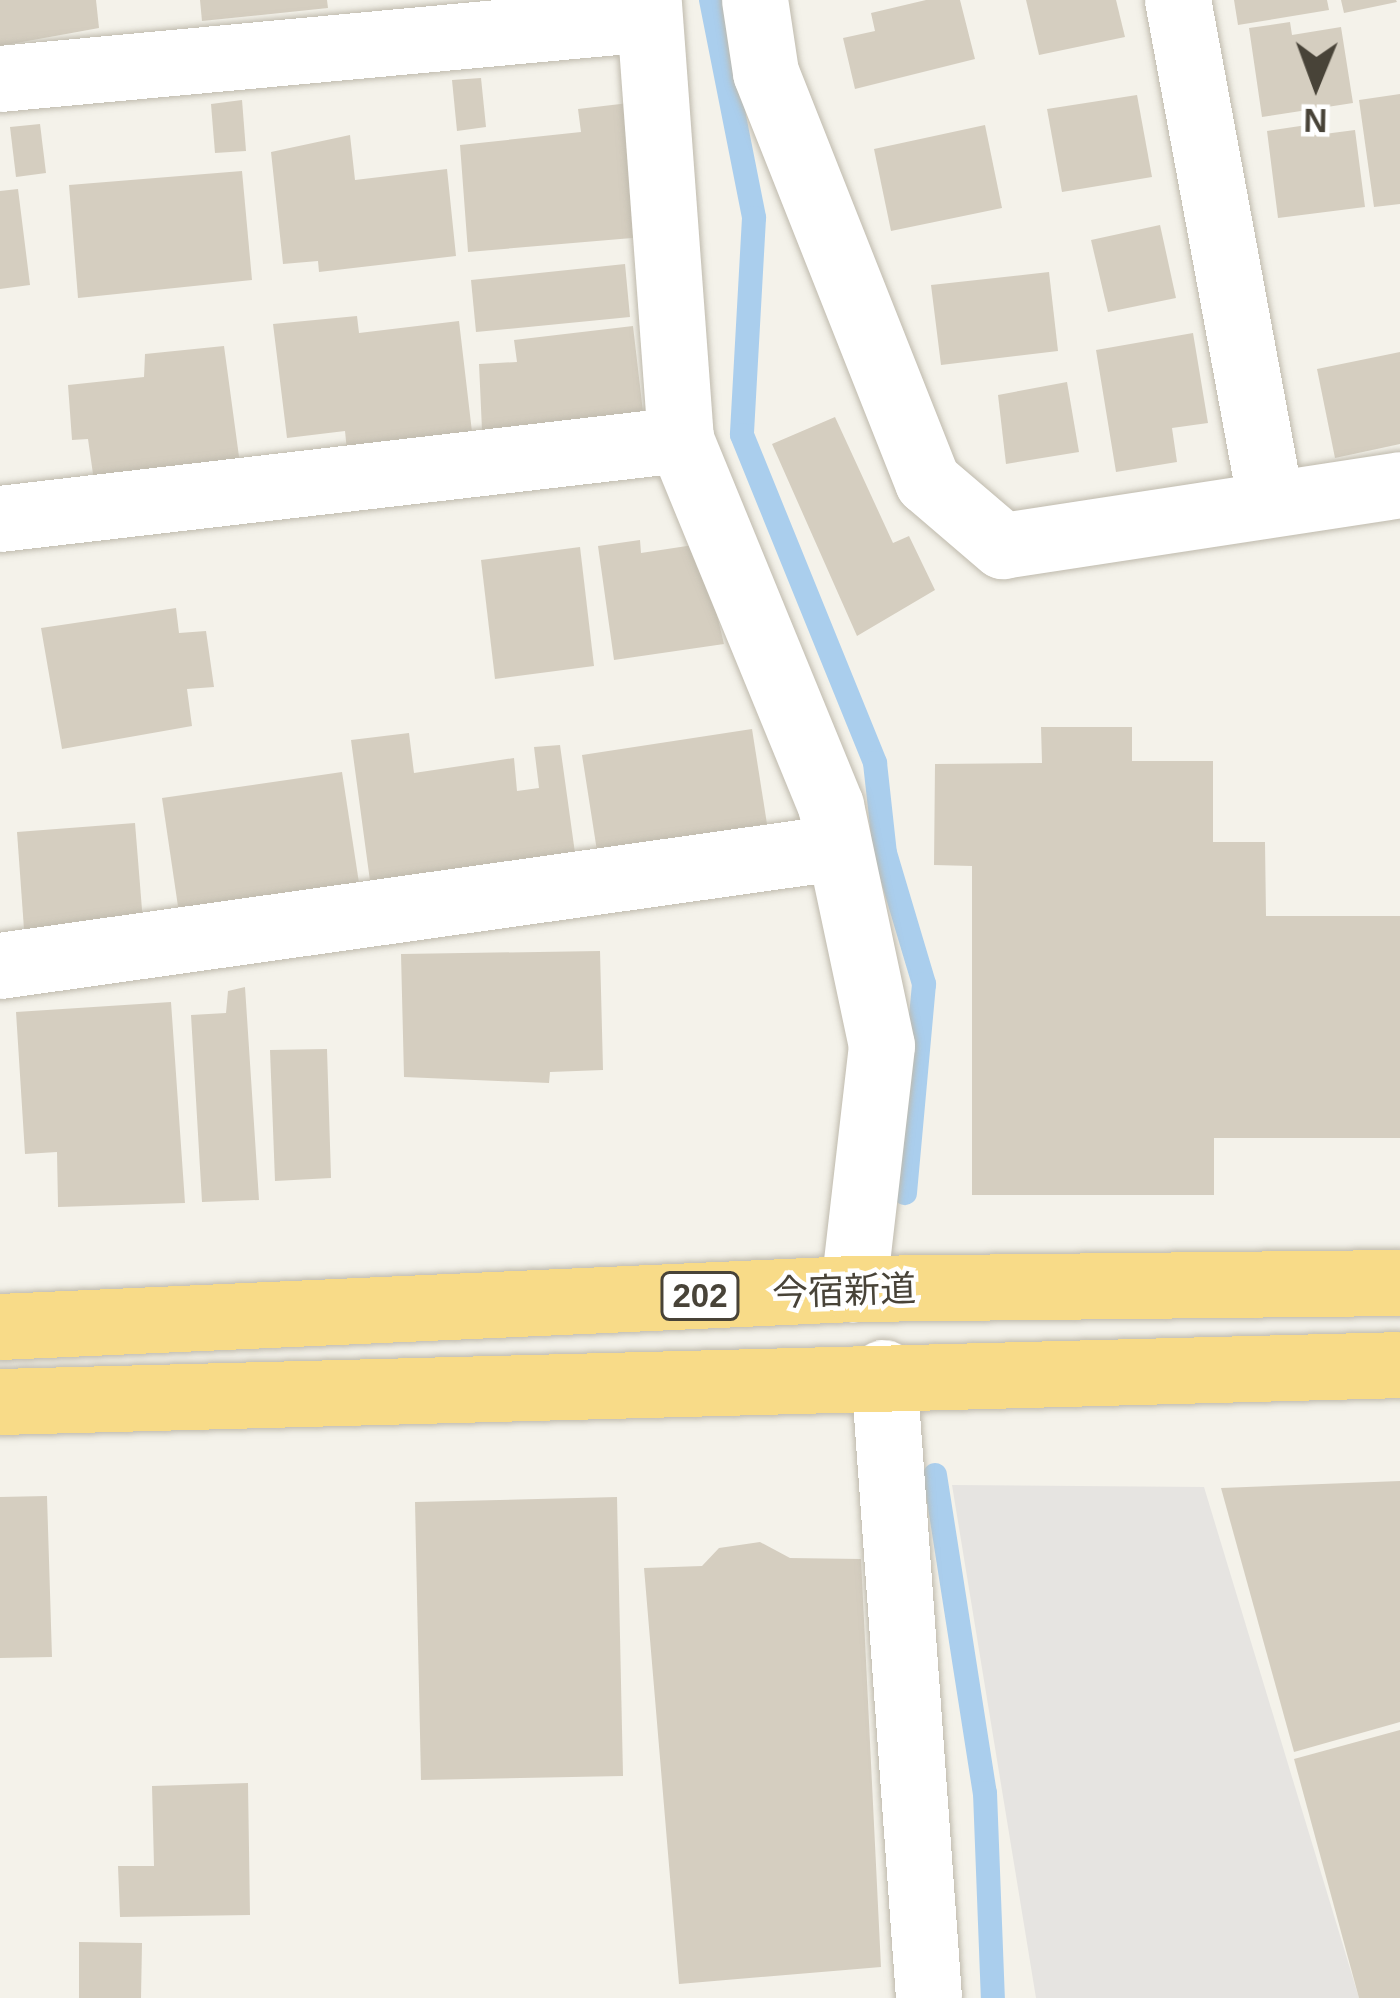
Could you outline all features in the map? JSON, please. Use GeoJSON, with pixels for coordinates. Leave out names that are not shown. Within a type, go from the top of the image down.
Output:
{"type":"FeatureCollection","features":[{"type":"Feature","properties":{"kind":"highway","name":"今宿新道"},"geometry":{"type":"LineString","coordinates":[[0,1327],[854,1289],[1400,1283]]}},
{"type":"Feature","properties":{"kind":"highway"},"geometry":{"type":"LineString","coordinates":[[0,1402],[884,1373],[1400,1365]]}},
{"type":"Feature","properties":{"kind":"street"},"geometry":{"type":"LineString","coordinates":[[755,0],[766,73],[928,482],[1003,546],[1400,484]]}},
{"type":"Feature","properties":{"kind":"street"},"geometry":{"type":"LineString","coordinates":[[1178,0],[1271,503]]}},
{"type":"Feature","properties":{"kind":"street"},"geometry":{"type":"LineString","coordinates":[[0,79],[649,10],[681,440],[830,806],[882,1046],[854,1289]]}},
{"type":"Feature","properties":{"kind":"street"},"geometry":{"type":"LineString","coordinates":[[0,519],[681,440]]}},
{"type":"Feature","properties":{"kind":"street"},"geometry":{"type":"LineString","coordinates":[[0,966],[836,848]]}},
{"type":"Feature","properties":{"kind":"street"},"geometry":{"type":"LineString","coordinates":[[884,1373],[929,1998]]}},
{"type":"Feature","properties":{"kind":"shaded area"},"geometry":{"type":"Polygon","coordinates":[[[952,1485],[1204,1487],[1359,1998],[1036,1998],[952,1485]]]}},
{"type":"Feature","properties":{"kind":"building"},"geometry":{"type":"Polygon","coordinates":[[[0,0],[96,0],[99,28],[0,46],[0,0]]]}},
{"type":"Feature","properties":{"kind":"building"},"geometry":{"type":"Polygon","coordinates":[[[200,0],[327,0],[328,8],[202,21],[200,0]]]}},
{"type":"Feature","properties":{"kind":"building"},"geometry":{"type":"Polygon","coordinates":[[[926,0],[960,0],[975,59],[855,89],[843,38],[875,31],[871,13],[926,0]]]}},
{"type":"Feature","properties":{"kind":"building"},"geometry":{"type":"Polygon","coordinates":[[[1026,0],[1116,0],[1125,37],[1039,55],[1026,0]]]}},
{"type":"Feature","properties":{"kind":"building"},"geometry":{"type":"Polygon","coordinates":[[[1234,0],[1327,0],[1329,10],[1238,25],[1234,0]]]}},
{"type":"Feature","properties":{"kind":"building"},"geometry":{"type":"Polygon","coordinates":[[[1341,0],[1396,0],[1397,2],[1344,13],[1341,0]]]}},
{"type":"Feature","properties":{"kind":"building"},"geometry":{"type":"Polygon","coordinates":[[[1290,22],[1292,35],[1341,27],[1353,103],[1262,117],[1249,28],[1290,22]]]}},
{"type":"Feature","properties":{"kind":"building"},"geometry":{"type":"Polygon","coordinates":[[[481,78],[486,127],[457,131],[452,80],[481,78]]]}},
{"type":"Feature","properties":{"kind":"building"},"geometry":{"type":"Polygon","coordinates":[[[1400,94],[1400,204],[1374,207],[1359,100],[1400,94]]]}},
{"type":"Feature","properties":{"kind":"building"},"geometry":{"type":"Polygon","coordinates":[[[1137,95],[1152,177],[1062,192],[1047,109],[1137,95]]]}},
{"type":"Feature","properties":{"kind":"building"},"geometry":{"type":"Polygon","coordinates":[[[242,100],[246,151],[215,153],[211,104],[242,100]]]}},
{"type":"Feature","properties":{"kind":"building"},"geometry":{"type":"Polygon","coordinates":[[[629,103],[644,237],[468,252],[460,145],[581,132],[578,109],[629,103]]]}},
{"type":"Feature","properties":{"kind":"building"},"geometry":{"type":"Polygon","coordinates":[[[40,124],[46,173],[16,177],[10,127],[40,124]]]}},
{"type":"Feature","properties":{"kind":"building"},"geometry":{"type":"Polygon","coordinates":[[[985,125],[1002,208],[891,231],[874,149],[985,125]]]}},
{"type":"Feature","properties":{"kind":"building"},"geometry":{"type":"Polygon","coordinates":[[[1307,125],[1309,136],[1355,130],[1365,207],[1278,218],[1267,131],[1307,125]]]}},
{"type":"Feature","properties":{"kind":"building"},"geometry":{"type":"Polygon","coordinates":[[[350,135],[355,180],[447,169],[456,256],[319,272],[318,261],[283,264],[271,152],[350,135]]]}},
{"type":"Feature","properties":{"kind":"building"},"geometry":{"type":"Polygon","coordinates":[[[242,171],[252,280],[78,298],[69,185],[242,171]]]}},
{"type":"Feature","properties":{"kind":"building"},"geometry":{"type":"Polygon","coordinates":[[[18,189],[30,285],[0,289],[0,191],[18,189]]]}},
{"type":"Feature","properties":{"kind":"building"},"geometry":{"type":"Polygon","coordinates":[[[1160,225],[1176,298],[1108,312],[1091,240],[1160,225]]]}},
{"type":"Feature","properties":{"kind":"building"},"geometry":{"type":"Polygon","coordinates":[[[625,264],[630,317],[476,332],[471,280],[625,264]]]}},
{"type":"Feature","properties":{"kind":"building"},"geometry":{"type":"Polygon","coordinates":[[[1049,272],[1058,351],[941,365],[931,285],[1049,272]]]}},
{"type":"Feature","properties":{"kind":"building"},"geometry":{"type":"Polygon","coordinates":[[[357,316],[359,333],[459,321],[474,449],[347,451],[345,431],[287,438],[273,324],[357,316]]]}},
{"type":"Feature","properties":{"kind":"building"},"geometry":{"type":"Polygon","coordinates":[[[633,326],[643,412],[482,430],[479,364],[517,362],[514,340],[633,326]]]}},
{"type":"Feature","properties":{"kind":"building"},"geometry":{"type":"Polygon","coordinates":[[[1193,333],[1208,423],[1172,428],[1177,462],[1116,472],[1096,350],[1193,333]]]}},
{"type":"Feature","properties":{"kind":"building"},"geometry":{"type":"Polygon","coordinates":[[[224,346],[240,464],[94,481],[88,439],[72,440],[68,385],[144,377],[145,354],[224,346]]]}},
{"type":"Feature","properties":{"kind":"building"},"geometry":{"type":"Polygon","coordinates":[[[1400,352],[1400,444],[1335,458],[1317,369],[1400,352]]]}},
{"type":"Feature","properties":{"kind":"building"},"geometry":{"type":"Polygon","coordinates":[[[1067,382],[1079,452],[1006,464],[998,395],[1067,382]]]}},
{"type":"Feature","properties":{"kind":"building"},"geometry":{"type":"Polygon","coordinates":[[[835,417],[893,543],[909,536],[935,590],[857,636],[772,444],[835,417]]]}},
{"type":"Feature","properties":{"kind":"building"},"geometry":{"type":"Polygon","coordinates":[[[640,540],[641,553],[700,544],[724,644],[614,660],[598,546],[640,540]]]}},
{"type":"Feature","properties":{"kind":"building"},"geometry":{"type":"Polygon","coordinates":[[[580,547],[594,666],[495,679],[481,560],[580,547]]]}},
{"type":"Feature","properties":{"kind":"building"},"geometry":{"type":"Polygon","coordinates":[[[176,608],[179,633],[206,631],[214,687],[187,689],[192,726],[62,749],[41,628],[176,608]]]}},
{"type":"Feature","properties":{"kind":"building"},"geometry":{"type":"Polygon","coordinates":[[[1041,727],[1132,727],[1132,761],[1213,761],[1213,842],[1265,842],[1266,916],[1400,916],[1400,1138],[1214,1138],[1214,1195],[972,1195],[972,866],[934,865],[935,764],[1042,763],[1041,727]]]}},
{"type":"Feature","properties":{"kind":"building"},"geometry":{"type":"Polygon","coordinates":[[[752,729],[767,824],[597,851],[582,755],[752,729]]]}},
{"type":"Feature","properties":{"kind":"building"},"geometry":{"type":"Polygon","coordinates":[[[409,733],[414,773],[514,758],[517,791],[539,788],[534,747],[560,745],[575,853],[370,881],[351,740],[409,733]]]}},
{"type":"Feature","properties":{"kind":"building"},"geometry":{"type":"Polygon","coordinates":[[[342,772],[361,896],[180,920],[162,798],[342,772]]]}},
{"type":"Feature","properties":{"kind":"building"},"geometry":{"type":"Polygon","coordinates":[[[135,823],[143,922],[24,929],[17,832],[135,823]]]}},
{"type":"Feature","properties":{"kind":"building"},"geometry":{"type":"Polygon","coordinates":[[[600,951],[603,1070],[550,1072],[549,1083],[404,1077],[401,954],[600,951]]]}},
{"type":"Feature","properties":{"kind":"building"},"geometry":{"type":"Polygon","coordinates":[[[245,987],[259,1200],[202,1202],[191,1015],[226,1013],[228,991],[245,987]]]}},
{"type":"Feature","properties":{"kind":"building"},"geometry":{"type":"Polygon","coordinates":[[[171,1002],[185,1203],[58,1207],[57,1152],[25,1154],[16,1012],[171,1002]]]}},
{"type":"Feature","properties":{"kind":"building"},"geometry":{"type":"Polygon","coordinates":[[[327,1049],[331,1178],[275,1181],[270,1050],[327,1049]]]}},
{"type":"Feature","properties":{"kind":"building"},"geometry":{"type":"Polygon","coordinates":[[[1400,1481],[1400,1722],[1294,1752],[1221,1488],[1400,1481]]]}},
{"type":"Feature","properties":{"kind":"building"},"geometry":{"type":"Polygon","coordinates":[[[47,1496],[52,1657],[0,1658],[0,1497],[47,1496]]]}},
{"type":"Feature","properties":{"kind":"building"},"geometry":{"type":"Polygon","coordinates":[[[617,1497],[623,1776],[421,1780],[415,1502],[617,1497]]]}},
{"type":"Feature","properties":{"kind":"building"},"geometry":{"type":"Polygon","coordinates":[[[760,1542],[790,1558],[861,1559],[881,1967],[679,1984],[644,1568],[702,1566],[719,1548],[760,1542]]]}},
{"type":"Feature","properties":{"kind":"building"},"geometry":{"type":"Polygon","coordinates":[[[1400,1730],[1400,1998],[1359,1998],[1294,1759],[1400,1730]]]}},
{"type":"Feature","properties":{"kind":"building"},"geometry":{"type":"Polygon","coordinates":[[[248,1783],[250,1915],[120,1917],[118,1866],[154,1866],[152,1786],[248,1783]]]}},
{"type":"Feature","properties":{"kind":"building"},"geometry":{"type":"Polygon","coordinates":[[[79,1942],[142,1943],[141,1998],[79,1998],[79,1942]]]}},
{"type":"Feature","properties":{"kind":"waterway"},"geometry":{"type":"LineString","coordinates":[[711,0],[754,218],[742,435],[875,763],[885,853],[924,984],[905,1193]]}},
{"type":"Feature","properties":{"kind":"waterway"},"geometry":{"type":"LineString","coordinates":[[935,1475],[985,1793],[993,1998]]}}]}
